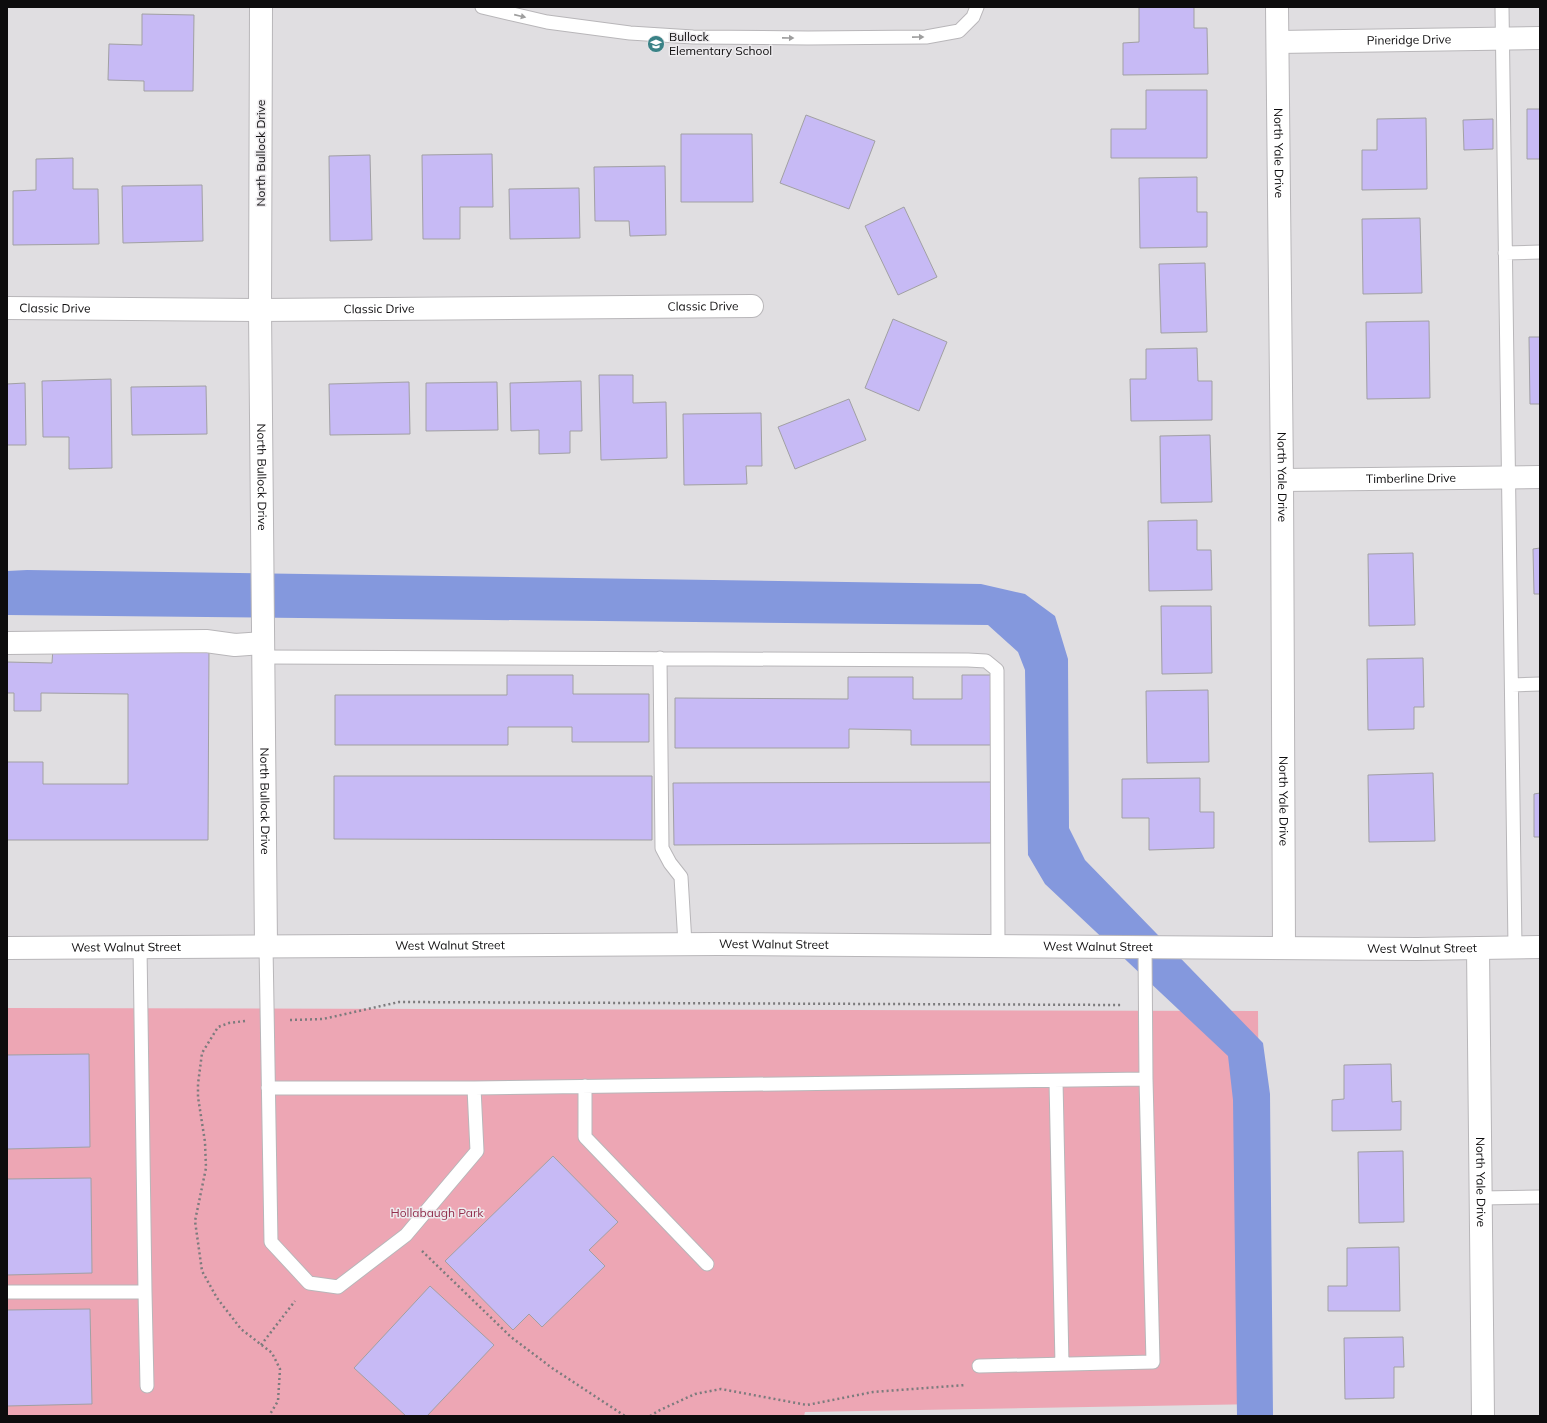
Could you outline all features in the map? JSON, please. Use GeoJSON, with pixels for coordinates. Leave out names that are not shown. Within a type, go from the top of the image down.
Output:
{"type":"FeatureCollection","features":[{"type":"Feature","properties":{"kind":"street","name":"North Bullock Drive"},"geometry":{"type":"LineString","coordinates":[[262,7],[260,310],[266,946]]}},
{"type":"Feature","properties":{"kind":"street","name":"North Yale Drive"},"geometry":{"type":"LineString","coordinates":[[1277,7],[1282,480],[1284,947]]}},
{"type":"Feature","properties":{"kind":"street","name":"Pineridge Drive"},"geometry":{"type":"LineString","coordinates":[[1278,42],[1540,38]]}},
{"type":"Feature","properties":{"kind":"street","name":"Classic Drive"},"geometry":{"type":"LineString","coordinates":[[7,308],[260,310],[752,306]]}},
{"type":"Feature","properties":{"kind":"street","name":"Timberline Drive"},"geometry":{"type":"LineString","coordinates":[[1282,480],[1540,476]]}},
{"type":"Feature","properties":{"kind":"street"},"geometry":{"type":"LineString","coordinates":[[7,642],[206,641],[235,645],[263,644]]}},
{"type":"Feature","properties":{"kind":"street","name":"West Walnut Street"},"geometry":{"type":"LineString","coordinates":[[7,948],[685,944],[1409,949],[1540,947]]}},
{"type":"Feature","properties":{"kind":"street","name":"North Yale Drive"},"geometry":{"type":"LineString","coordinates":[[1478,948],[1483,1416]]}},
{"type":"Feature","properties":{"kind":"lane"},"geometry":{"type":"LineString","coordinates":[[482,7],[547,22],[630,33],[693,36],[808,38],[926,37],[959,31],[972,17],[977,7]]}},
{"type":"Feature","properties":{"kind":"lane"},"geometry":{"type":"LineString","coordinates":[[1502,7],[1515,947]]}},
{"type":"Feature","properties":{"kind":"lane"},"geometry":{"type":"LineString","coordinates":[[1505,253],[1540,252]]}},
{"type":"Feature","properties":{"kind":"lane"},"geometry":{"type":"LineString","coordinates":[[263,644],[660,658],[986,661],[998,670],[998,946]]}},
{"type":"Feature","properties":{"kind":"lane"},"geometry":{"type":"LineString","coordinates":[[660,658],[662,848],[670,863],[681,877],[685,944]]}},
{"type":"Feature","properties":{"kind":"lane"},"geometry":{"type":"LineString","coordinates":[[1512,685],[1540,684]]}},
{"type":"Feature","properties":{"kind":"lane"},"geometry":{"type":"LineString","coordinates":[[266,946],[271,1242],[309,1283],[338,1287],[406,1235],[477,1151],[474,1088]]}},
{"type":"Feature","properties":{"kind":"lane"},"geometry":{"type":"LineString","coordinates":[[140,947],[147,1386]]}},
{"type":"Feature","properties":{"kind":"lane"},"geometry":{"type":"LineString","coordinates":[[979,1366],[1153,1362],[1146,1079],[1145,948]]}},
{"type":"Feature","properties":{"kind":"lane"},"geometry":{"type":"LineString","coordinates":[[268,1088],[474,1088],[1146,1079]]}},
{"type":"Feature","properties":{"kind":"lane"},"geometry":{"type":"LineString","coordinates":[[1056,1080],[1062,1364]]}},
{"type":"Feature","properties":{"kind":"lane"},"geometry":{"type":"LineString","coordinates":[[585,1086],[585,1136],[707,1264]]}},
{"type":"Feature","properties":{"kind":"lane"},"geometry":{"type":"LineString","coordinates":[[1481,1198],[1540,1197]]}},
{"type":"Feature","properties":{"kind":"lane"},"geometry":{"type":"LineString","coordinates":[[7,1292],[145,1292]]}},
{"type":"Feature","properties":{"kind":"path"},"geometry":{"type":"LineString","coordinates":[[269,1416],[278,1401],[280,1369],[272,1353],[241,1329],[217,1298],[202,1271],[195,1221],[206,1168],[205,1142],[198,1090],[202,1053],[218,1027],[229,1023],[267,1020],[323,1019],[399,1002],[1146,1005]]}},
{"type":"Feature","properties":{"kind":"path"},"geometry":{"type":"LineString","coordinates":[[406,1235],[511,1337],[552,1368],[625,1416]]}},
{"type":"Feature","properties":{"kind":"path"},"geometry":{"type":"LineString","coordinates":[[261,1344],[309,1283]]}},
{"type":"Feature","properties":{"kind":"path"},"geometry":{"type":"LineString","coordinates":[[650,1416],[695,1394],[721,1389],[807,1405],[873,1392],[972,1385]]}},
{"type":"Feature","properties":{"kind":"green space","name":"Hollabaugh Park"},"geometry":{"type":"Polygon","coordinates":[[[7,1008],[1258,1011],[1261,1404],[805,1412],[804,1416],[7,1416],[7,1008]]]}},
{"type":"Feature","properties":{"kind":"water"},"geometry":{"type":"Polygon","coordinates":[[[27,570],[981,584],[1025,594],[1055,616],[1068,659],[1069,828],[1085,860],[1263,1043],[1270,1094],[1273,1416],[1237,1416],[1233,1100],[1228,1056],[1045,884],[1028,855],[1025,670],[1018,652],[988,625],[7,615],[7,571],[27,570]]]}},
{"type":"Feature","properties":{"kind":"building"},"geometry":{"type":"Polygon","coordinates":[[[1139,7],[1194,7],[1194,28],[1207,28],[1208,74],[1123,75],[1123,43],[1139,42],[1139,7]]]}},
{"type":"Feature","properties":{"kind":"building"},"geometry":{"type":"Polygon","coordinates":[[[142,14],[194,15],[193,91],[144,91],[144,81],[108,80],[109,44],[142,45],[142,14]]]}},
{"type":"Feature","properties":{"kind":"building"},"geometry":{"type":"Polygon","coordinates":[[[1146,90],[1207,90],[1207,158],[1111,158],[1111,129],[1146,129],[1146,90]]]}},
{"type":"Feature","properties":{"kind":"building"},"geometry":{"type":"Polygon","coordinates":[[[1527,109],[1540,109],[1540,159],[1527,159],[1527,109]]]}},
{"type":"Feature","properties":{"kind":"building"},"geometry":{"type":"Polygon","coordinates":[[[806,115],[875,141],[849,209],[780,183],[806,115]]]}},
{"type":"Feature","properties":{"kind":"building"},"geometry":{"type":"Polygon","coordinates":[[[1426,118],[1427,189],[1362,190],[1362,150],[1377,150],[1377,119],[1426,118]]]}},
{"type":"Feature","properties":{"kind":"building"},"geometry":{"type":"Polygon","coordinates":[[[1493,119],[1493,149],[1464,150],[1463,120],[1493,119]]]}},
{"type":"Feature","properties":{"kind":"building"},"geometry":{"type":"Polygon","coordinates":[[[681,134],[752,134],[753,202],[681,202],[681,134]]]}},
{"type":"Feature","properties":{"kind":"building"},"geometry":{"type":"Polygon","coordinates":[[[492,154],[493,207],[460,207],[460,239],[423,239],[422,155],[492,154]]]}},
{"type":"Feature","properties":{"kind":"building"},"geometry":{"type":"Polygon","coordinates":[[[370,155],[372,240],[330,241],[329,156],[370,155]]]}},
{"type":"Feature","properties":{"kind":"building"},"geometry":{"type":"Polygon","coordinates":[[[73,158],[73,189],[98,189],[99,244],[13,245],[13,191],[36,190],[36,159],[73,158]]]}},
{"type":"Feature","properties":{"kind":"building"},"geometry":{"type":"Polygon","coordinates":[[[665,166],[666,235],[630,236],[629,221],[595,221],[594,167],[665,166]]]}},
{"type":"Feature","properties":{"kind":"building"},"geometry":{"type":"Polygon","coordinates":[[[1197,177],[1197,212],[1207,212],[1207,247],[1140,248],[1139,178],[1197,177]]]}},
{"type":"Feature","properties":{"kind":"building"},"geometry":{"type":"Polygon","coordinates":[[[202,185],[203,241],[123,243],[122,186],[202,185]]]}},
{"type":"Feature","properties":{"kind":"building"},"geometry":{"type":"Polygon","coordinates":[[[579,188],[580,238],[510,239],[509,189],[579,188]]]}},
{"type":"Feature","properties":{"kind":"building"},"geometry":{"type":"Polygon","coordinates":[[[904,207],[937,277],[898,295],[865,226],[904,207]]]}},
{"type":"Feature","properties":{"kind":"building"},"geometry":{"type":"Polygon","coordinates":[[[1420,218],[1422,293],[1363,294],[1362,219],[1420,218]]]}},
{"type":"Feature","properties":{"kind":"building"},"geometry":{"type":"Polygon","coordinates":[[[1205,263],[1207,332],[1161,333],[1159,264],[1205,263]]]}},
{"type":"Feature","properties":{"kind":"building"},"geometry":{"type":"Polygon","coordinates":[[[893,319],[947,342],[919,411],[865,388],[893,319]]]}},
{"type":"Feature","properties":{"kind":"building"},"geometry":{"type":"Polygon","coordinates":[[[1429,321],[1430,398],[1367,399],[1366,322],[1429,321]]]}},
{"type":"Feature","properties":{"kind":"building"},"geometry":{"type":"Polygon","coordinates":[[[1529,337],[1540,337],[1540,404],[1530,404],[1529,337]]]}},
{"type":"Feature","properties":{"kind":"building"},"geometry":{"type":"Polygon","coordinates":[[[1197,348],[1198,381],[1212,381],[1212,420],[1131,421],[1130,379],[1146,379],[1146,349],[1197,348]]]}},
{"type":"Feature","properties":{"kind":"building"},"geometry":{"type":"Polygon","coordinates":[[[599,375],[633,375],[633,403],[666,402],[667,458],[601,460],[599,375]]]}},
{"type":"Feature","properties":{"kind":"building"},"geometry":{"type":"Polygon","coordinates":[[[111,379],[112,468],[69,469],[69,437],[43,437],[42,381],[111,379]]]}},
{"type":"Feature","properties":{"kind":"building"},"geometry":{"type":"Polygon","coordinates":[[[581,381],[582,431],[570,431],[570,453],[539,454],[539,430],[511,431],[510,383],[581,381]]]}},
{"type":"Feature","properties":{"kind":"building"},"geometry":{"type":"Polygon","coordinates":[[[409,382],[410,434],[330,435],[329,384],[409,382]]]}},
{"type":"Feature","properties":{"kind":"building"},"geometry":{"type":"Polygon","coordinates":[[[497,382],[498,430],[426,431],[426,383],[497,382]]]}},
{"type":"Feature","properties":{"kind":"building"},"geometry":{"type":"Polygon","coordinates":[[[25,383],[26,445],[7,445],[7,384],[25,383]]]}},
{"type":"Feature","properties":{"kind":"building"},"geometry":{"type":"Polygon","coordinates":[[[206,386],[207,434],[132,435],[131,387],[206,386]]]}},
{"type":"Feature","properties":{"kind":"building"},"geometry":{"type":"Polygon","coordinates":[[[849,399],[866,440],[795,469],[778,427],[849,399]]]}},
{"type":"Feature","properties":{"kind":"building"},"geometry":{"type":"Polygon","coordinates":[[[761,413],[762,466],[746,466],[747,484],[684,485],[683,414],[761,413]]]}},
{"type":"Feature","properties":{"kind":"building"},"geometry":{"type":"Polygon","coordinates":[[[1210,435],[1212,502],[1161,503],[1160,436],[1210,435]]]}},
{"type":"Feature","properties":{"kind":"building"},"geometry":{"type":"Polygon","coordinates":[[[1197,520],[1197,550],[1211,550],[1212,590],[1149,591],[1148,521],[1197,520]]]}},
{"type":"Feature","properties":{"kind":"building"},"geometry":{"type":"Polygon","coordinates":[[[1540,548],[1540,594],[1534,594],[1533,549],[1540,548]]]}},
{"type":"Feature","properties":{"kind":"building"},"geometry":{"type":"Polygon","coordinates":[[[1413,553],[1415,625],[1369,626],[1368,554],[1413,553]]]}},
{"type":"Feature","properties":{"kind":"building"},"geometry":{"type":"Polygon","coordinates":[[[1161,606],[1211,606],[1212,673],[1162,674],[1161,606]]]}},
{"type":"Feature","properties":{"kind":"building"},"geometry":{"type":"Polygon","coordinates":[[[53,647],[209,647],[208,840],[7,840],[7,762],[43,762],[43,784],[128,784],[128,694],[41,693],[41,711],[14,711],[14,693],[7,693],[7,662],[52,663],[53,647]]]}},
{"type":"Feature","properties":{"kind":"building"},"geometry":{"type":"Polygon","coordinates":[[[1423,658],[1424,707],[1414,707],[1414,729],[1368,730],[1367,659],[1423,658]]]}},
{"type":"Feature","properties":{"kind":"building"},"geometry":{"type":"Polygon","coordinates":[[[507,675],[573,675],[573,694],[649,694],[649,742],[572,742],[572,727],[508,727],[508,745],[335,745],[335,695],[507,695],[507,675]]]}},
{"type":"Feature","properties":{"kind":"building"},"geometry":{"type":"Polygon","coordinates":[[[962,675],[991,675],[991,745],[911,745],[911,730],[849,729],[849,748],[675,748],[675,698],[848,699],[848,677],[913,677],[913,699],[962,699],[962,675]]]}},
{"type":"Feature","properties":{"kind":"building"},"geometry":{"type":"Polygon","coordinates":[[[1208,690],[1209,762],[1147,763],[1146,691],[1208,690]]]}},
{"type":"Feature","properties":{"kind":"building"},"geometry":{"type":"Polygon","coordinates":[[[1433,773],[1435,841],[1369,842],[1368,775],[1433,773]]]}},
{"type":"Feature","properties":{"kind":"building"},"geometry":{"type":"Polygon","coordinates":[[[334,776],[652,776],[652,840],[334,839],[334,776]]]}},
{"type":"Feature","properties":{"kind":"building"},"geometry":{"type":"Polygon","coordinates":[[[1200,778],[1200,812],[1214,812],[1214,848],[1149,850],[1149,818],[1122,818],[1122,779],[1200,778]]]}},
{"type":"Feature","properties":{"kind":"building"},"geometry":{"type":"Polygon","coordinates":[[[991,782],[991,843],[674,845],[673,783],[991,782]]]}},
{"type":"Feature","properties":{"kind":"building"},"geometry":{"type":"Polygon","coordinates":[[[1540,793],[1540,837],[1534,837],[1534,794],[1540,793]]]}},
{"type":"Feature","properties":{"kind":"building"},"geometry":{"type":"Polygon","coordinates":[[[89,1054],[90,1147],[7,1149],[7,1055],[89,1054]]]}},
{"type":"Feature","properties":{"kind":"building"},"geometry":{"type":"Polygon","coordinates":[[[1391,1064],[1392,1102],[1401,1101],[1401,1130],[1332,1131],[1332,1100],[1344,1099],[1344,1065],[1391,1064]]]}},
{"type":"Feature","properties":{"kind":"building"},"geometry":{"type":"Polygon","coordinates":[[[1403,1151],[1404,1222],[1359,1223],[1358,1152],[1403,1151]]]}},
{"type":"Feature","properties":{"kind":"building"},"geometry":{"type":"Polygon","coordinates":[[[553,1156],[618,1222],[589,1250],[605,1266],[542,1327],[529,1314],[513,1330],[445,1261],[553,1156]]]}},
{"type":"Feature","properties":{"kind":"building"},"geometry":{"type":"Polygon","coordinates":[[[91,1178],[92,1273],[7,1275],[7,1179],[91,1178]]]}},
{"type":"Feature","properties":{"kind":"building"},"geometry":{"type":"Polygon","coordinates":[[[1399,1247],[1400,1311],[1328,1311],[1328,1286],[1347,1286],[1347,1248],[1399,1247]]]}},
{"type":"Feature","properties":{"kind":"building"},"geometry":{"type":"Polygon","coordinates":[[[430,1286],[494,1345],[427,1416],[406,1416],[354,1368],[430,1286]]]}},
{"type":"Feature","properties":{"kind":"building"},"geometry":{"type":"Polygon","coordinates":[[[90,1309],[92,1404],[7,1406],[7,1310],[90,1309]]]}},
{"type":"Feature","properties":{"kind":"building"},"geometry":{"type":"Polygon","coordinates":[[[1403,1337],[1404,1367],[1394,1367],[1394,1398],[1345,1399],[1344,1338],[1403,1337]]]}},
{"type":"Feature","properties":{"kind":"place","name":"Bullock Elementary School"},"geometry":{"type":"Point","coordinates":[656,44]}}]}
